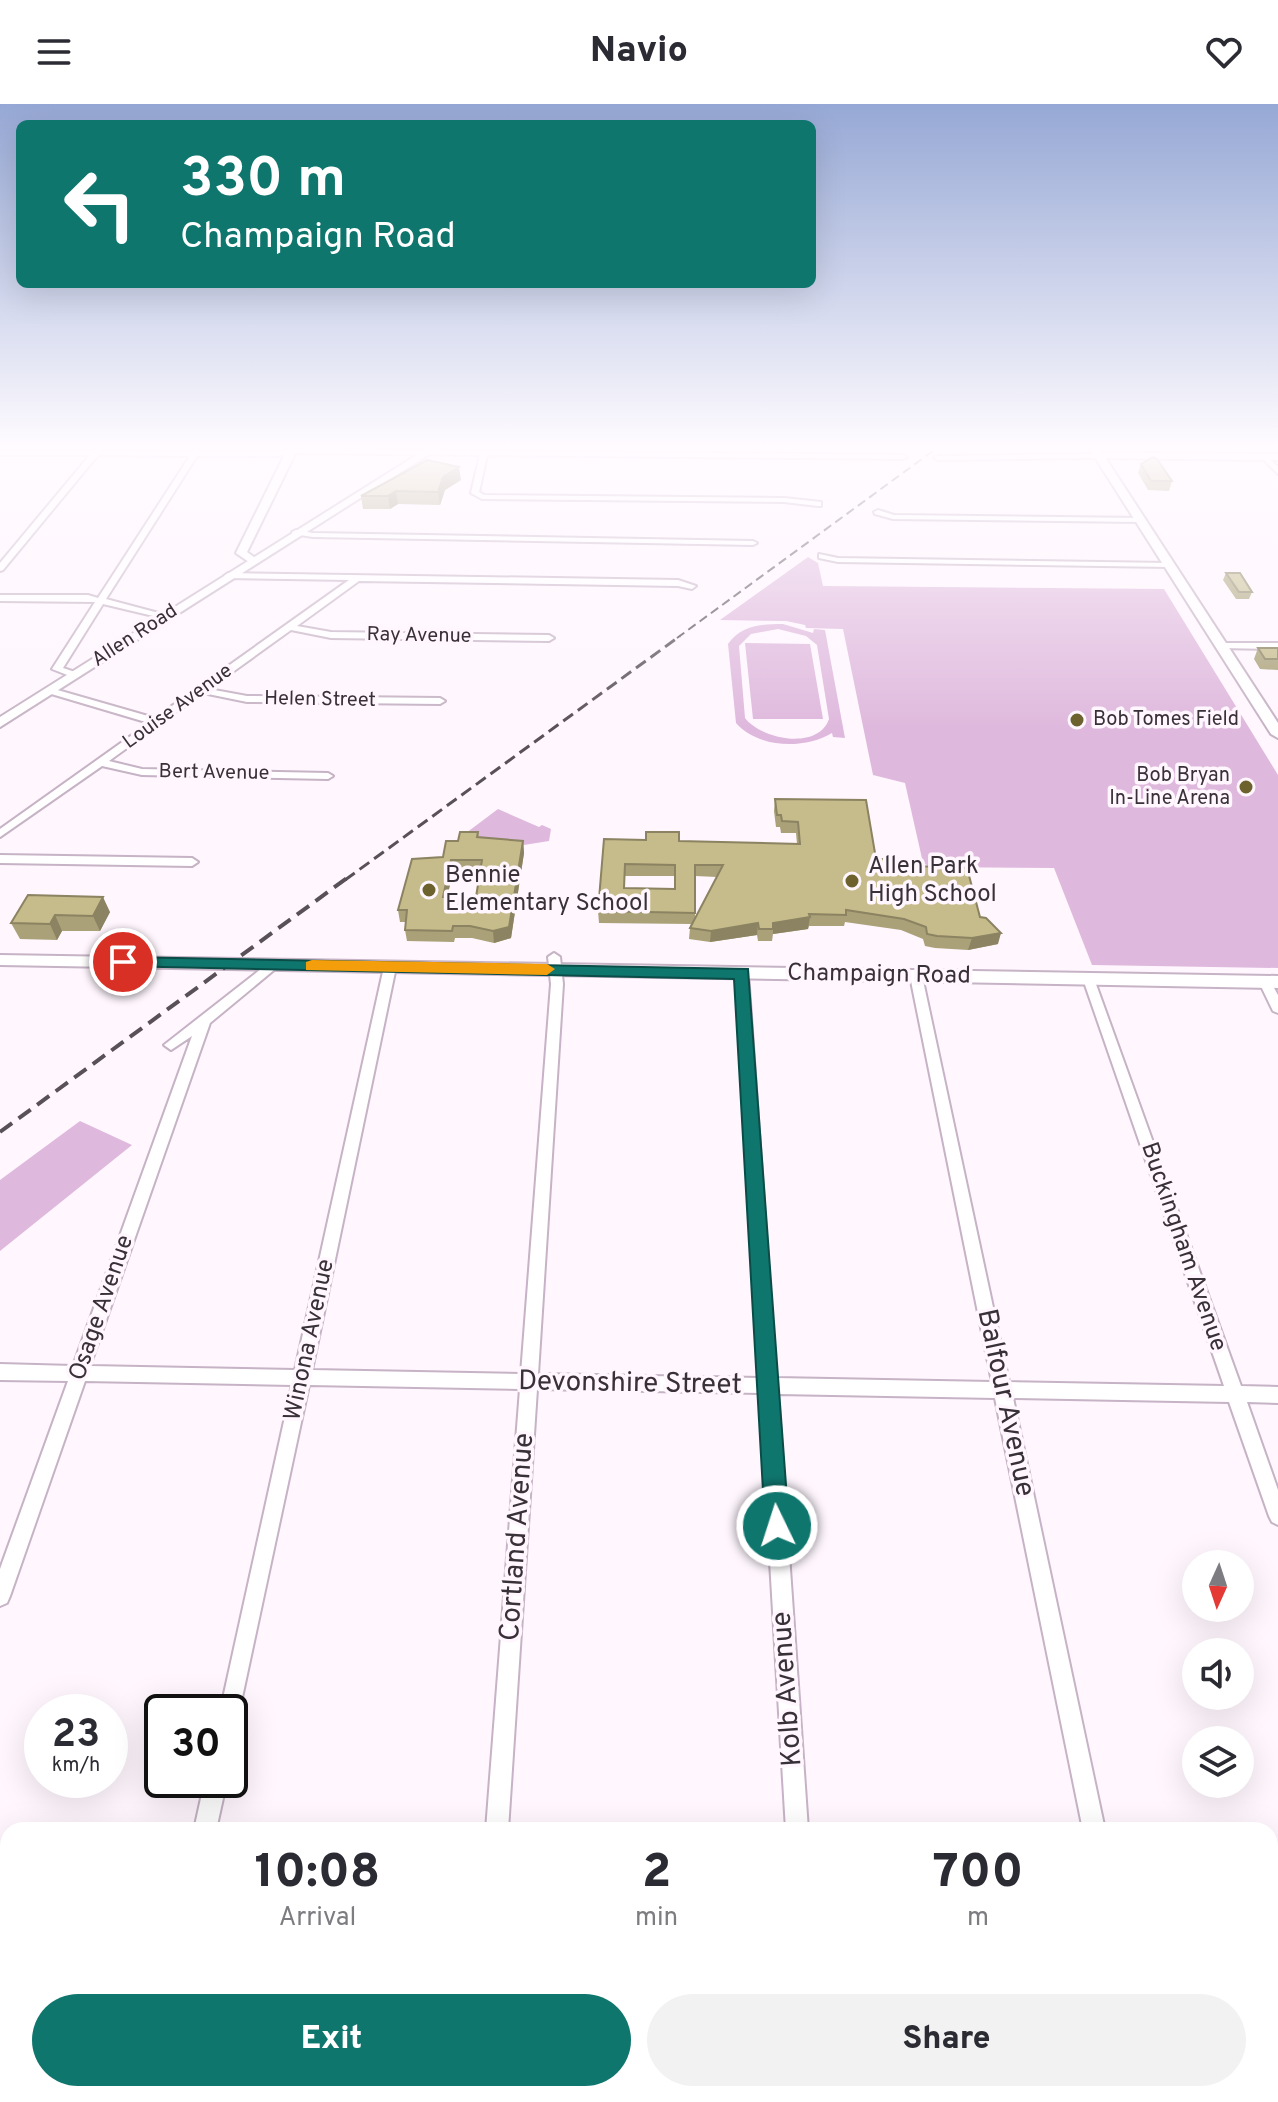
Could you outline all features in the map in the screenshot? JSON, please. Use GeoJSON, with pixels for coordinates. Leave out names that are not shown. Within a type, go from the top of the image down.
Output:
{"type":"FeatureCollection","features":[{"type":"Feature","properties":{"kind":"main road","name":"Allen Road"},"geometry":{"type":"LineString","coordinates":[[0,723],[282,541]]}},
{"type":"Feature","properties":{"kind":"main road"},"geometry":{"type":"LineString","coordinates":[[1155,541],[1278,734]]}},
{"type":"Feature","properties":{"kind":"street"},"geometry":{"type":"LineString","coordinates":[[0,568],[22,541]]}},
{"type":"Feature","properties":{"kind":"street"},"geometry":{"type":"LineString","coordinates":[[75,675],[57,669],[139,541]]}},
{"type":"Feature","properties":{"kind":"street"},"geometry":{"type":"LineString","coordinates":[[247,541],[241,553],[253,560]]}},
{"type":"Feature","properties":{"kind":"street"},"geometry":{"type":"LineString","coordinates":[[741,541],[753,543]]}},
{"type":"Feature","properties":{"kind":"street"},"geometry":{"type":"LineString","coordinates":[[822,556],[838,560],[1170,565]]}},
{"type":"Feature","properties":{"kind":"street"},"geometry":{"type":"LineString","coordinates":[[228,576],[678,583],[692,586]]}},
{"type":"Feature","properties":{"kind":"street","name":"Louise Avenue"},"geometry":{"type":"LineString","coordinates":[[0,834],[356,579]]}},
{"type":"Feature","properties":{"kind":"street"},"geometry":{"type":"LineString","coordinates":[[0,598],[102,599],[166,616]]}},
{"type":"Feature","properties":{"kind":"street","name":"Ray Avenue"},"geometry":{"type":"LineString","coordinates":[[289,627],[331,635],[549,638]]}},
{"type":"Feature","properties":{"kind":"street"},"geometry":{"type":"LineString","coordinates":[[1222,646],[1278,646]]}},
{"type":"Feature","properties":{"kind":"street","name":"Helen Street"},"geometry":{"type":"LineString","coordinates":[[200,690],[247,699],[440,701]]}},
{"type":"Feature","properties":{"kind":"street"},"geometry":{"type":"LineString","coordinates":[[51,691],[157,722]]}},
{"type":"Feature","properties":{"kind":"street","name":"Bert Avenue"},"geometry":{"type":"LineString","coordinates":[[100,762],[142,772],[328,776]]}},
{"type":"Feature","properties":{"kind":"street"},"geometry":{"type":"LineString","coordinates":[[0,859],[192,862]]}},
{"type":"Feature","properties":{"kind":"street","name":"Champaign Road"},"geometry":{"type":"LineString","coordinates":[[0,960],[390,967],[555,963],[742,973],[1272,982]]}},
{"type":"Feature","properties":{"kind":"street","name":"Cortland Avenue"},"geometry":{"type":"LineString","coordinates":[[498,1822],[555,963]]}},
{"type":"Feature","properties":{"kind":"street"},"geometry":{"type":"LineString","coordinates":[[171,1045],[274,965]]}},
{"type":"Feature","properties":{"kind":"street","name":"Winona Avenue"},"geometry":{"type":"LineString","coordinates":[[234,1694],[390,967]]}},
{"type":"Feature","properties":{"kind":"street","name":"Kolb Avenue"},"geometry":{"type":"LineString","coordinates":[[742,973],[796,1822]]}},
{"type":"Feature","properties":{"kind":"street","name":"Balfour Avenue"},"geometry":{"type":"LineString","coordinates":[[916,976],[1092,1822]]}},
{"type":"Feature","properties":{"kind":"street","name":"Buckingham Avenue"},"geometry":{"type":"LineString","coordinates":[[1089,979],[1278,1516]]}},
{"type":"Feature","properties":{"kind":"street"},"geometry":{"type":"LineString","coordinates":[[1272,982],[1278,1008]]}},
{"type":"Feature","properties":{"kind":"street","name":"Osage Avenue"},"geometry":{"type":"LineString","coordinates":[[0,1596],[204,1021]]}},
{"type":"Feature","properties":{"kind":"street","name":"Devonshire Street"},"geometry":{"type":"LineString","coordinates":[[0,1372],[1278,1395]]}},
{"type":"Feature","properties":{"kind":"street"},"geometry":{"type":"LineString","coordinates":[[207,1822],[212,1798]]}},
{"type":"Feature","properties":{"kind":"shaded area"},"geometry":{"type":"Polygon","coordinates":[[[808,557],[818,563],[823,586],[1164,589],[1278,775],[1278,968],[1092,965],[1054,868],[930,867],[923,863],[905,783],[873,775],[843,629],[806,628],[805,625],[786,621],[720,620],[808,557]]]}},
{"type":"Feature","properties":{"kind":"shaded area"},"geometry":{"type":"Polygon","coordinates":[[[783,624],[813,633],[814,629],[825,630],[845,738],[833,737],[832,733],[808,742],[782,744],[756,738],[736,723],[728,644],[746,629],[783,624]],[[778,629],[751,634],[739,646],[745,718],[763,732],[802,738],[823,729],[829,719],[817,645],[806,636],[778,629]]]}},
{"type":"Feature","properties":{"kind":"shaded area"},"geometry":{"type":"Polygon","coordinates":[[[745,643],[810,644],[823,719],[753,719],[745,643]]]}},
{"type":"Feature","properties":{"kind":"shaded area"},"geometry":{"type":"Polygon","coordinates":[[[498,809],[551,829],[549,841],[505,848],[466,833],[498,809]]]}},
{"type":"Feature","properties":{"kind":"shaded area"},"geometry":{"type":"Polygon","coordinates":[[[80,1121],[132,1145],[0,1251],[0,1180],[80,1121]]]}},
{"type":"Feature","properties":{"kind":"building"},"geometry":{"type":"Polygon","coordinates":[[[1226,573],[1240,573],[1252,592],[1239,592],[1226,573]]]}},
{"type":"Feature","properties":{"kind":"building"},"geometry":{"type":"Polygon","coordinates":[[[1258,648],[1278,648],[1278,659],[1265,659],[1258,648]]]}},
{"type":"Feature","properties":{"kind":"building","name":"Allen Park High School"},"geometry":{"type":"Polygon","coordinates":[[[775,799],[866,800],[876,859],[913,859],[914,866],[967,868],[980,917],[986,918],[1001,933],[972,938],[937,936],[927,934],[926,927],[904,919],[846,910],[846,915],[809,914],[810,917],[773,923],[773,929],[759,929],[758,923],[711,931],[690,928],[723,865],[695,865],[695,913],[598,911],[604,839],[646,840],[646,832],[679,832],[679,841],[800,844],[798,822],[782,821],[781,815],[777,815],[775,799]],[[625,864],[624,888],[675,889],[675,865],[625,864]]]}},
{"type":"Feature","properties":{"kind":"building","name":"Bennie Elementary School"},"geometry":{"type":"Polygon","coordinates":[[[460,832],[478,832],[477,837],[523,841],[509,927],[493,931],[470,926],[453,926],[452,931],[405,930],[407,910],[398,910],[412,859],[443,857],[446,841],[458,841],[460,832]],[[451,860],[443,897],[476,897],[482,860],[451,860]]]}},
{"type":"Feature","properties":{"kind":"building"},"geometry":{"type":"Polygon","coordinates":[[[28,895],[103,897],[93,916],[55,915],[50,924],[11,923],[28,895]]]}},
{"type":"Feature","properties":{"kind":"railway"},"geometry":{"type":"LineString","coordinates":[[677,638],[809,541]]}},
{"type":"Feature","properties":{"kind":"railway"},"geometry":{"type":"LineString","coordinates":[[345,880],[680,636]]}},
{"type":"Feature","properties":{"kind":"railway"},"geometry":{"type":"LineString","coordinates":[[0,1132],[347,878]]}},
{"type":"Feature","properties":{"kind":"slow traffic"},"geometry":{"type":"LineString","coordinates":[[312,966],[547,969]]}},
{"type":"Feature","properties":{"kind":"place","name":"Bob Tomes Field"},"geometry":{"type":"Point","coordinates":[1077,720]}},
{"type":"Feature","properties":{"kind":"place","name":"Bob Bryan In-Line Arena"},"geometry":{"type":"Point","coordinates":[1246,787]}},
{"type":"Feature","properties":{"kind":"place","name":"Allen Park High School"},"geometry":{"type":"Point","coordinates":[852,881]}},
{"type":"Feature","properties":{"kind":"place","name":"Bennie Elementary School"},"geometry":{"type":"Point","coordinates":[429,890]}},
{"type":"Feature","properties":{"kind":"route"},"geometry":{"type":"LineString","coordinates":[[123,962],[742,973],[777,1526]]}}]}
